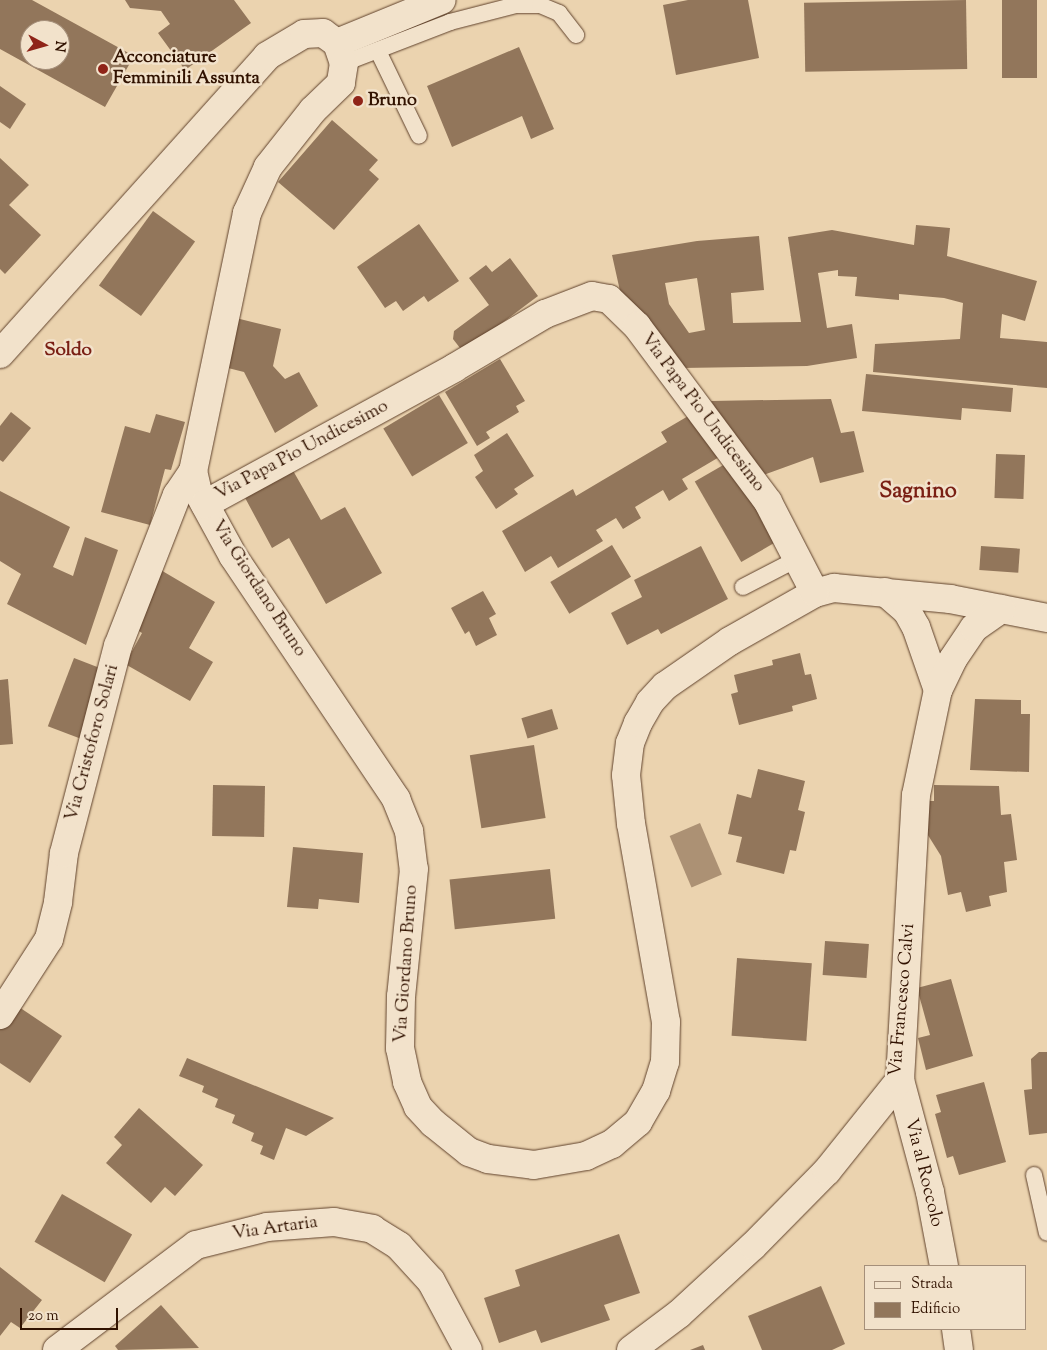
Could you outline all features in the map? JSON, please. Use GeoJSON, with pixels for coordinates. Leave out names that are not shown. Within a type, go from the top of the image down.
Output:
{"type":"FeatureCollection","features":[{"type":"Feature","properties":{"kind":"street"},"geometry":{"type":"LineString","coordinates":[[0,354],[267,56],[304,34],[323,33],[340,53],[442,0]]}},
{"type":"Feature","properties":{"kind":"street","name":"Via Papa Pio Undicesimo"},"geometry":{"type":"LineString","coordinates":[[340,53],[336,90],[313,110],[292,134],[268,167],[254,194],[193,472],[204,504],[454,368],[545,314],[592,296],[609,299],[637,326],[768,502],[799,558],[815,593]]}},
{"type":"Feature","properties":{"kind":"street","name":"Via Cristoforo Solari"},"geometry":{"type":"LineString","coordinates":[[0,1015],[49,939],[58,902],[64,853],[118,646],[177,495],[193,472]]}},
{"type":"Feature","properties":{"kind":"street","name":"Via Giordano Bruno"},"geometry":{"type":"LineString","coordinates":[[204,504],[233,556],[378,770],[396,800],[409,831],[414,869],[400,1048],[406,1082],[418,1107],[455,1142],[469,1152],[512,1164],[564,1162],[612,1144],[638,1122],[656,1091],[665,1062],[666,1022],[663,996],[641,883],[626,775],[630,743],[638,723],[650,702],[665,686],[695,662],[815,593]]}},
{"type":"Feature","properties":{"kind":"street"},"geometry":{"type":"LineString","coordinates":[[815,593],[834,588],[885,592],[1047,618]]}},
{"type":"Feature","properties":{"kind":"street"},"geometry":{"type":"LineString","coordinates":[[885,592],[907,612],[916,626],[938,690]]}},
{"type":"Feature","properties":{"kind":"street","name":"Via Francesco Calvi"},"geometry":{"type":"LineString","coordinates":[[631,1350],[680,1314],[753,1246],[827,1171],[900,1080],[916,795],[938,690],[953,659],[974,628],[1001,610]]}},
{"type":"Feature","properties":{"kind":"street","name":"Via al Roccolo"},"geometry":{"type":"LineString","coordinates":[[900,1080],[930,1192],[944,1265]]}},
{"type":"Feature","properties":{"kind":"street","name":"Via Artaria"},"geometry":{"type":"LineString","coordinates":[[57,1350],[196,1245],[267,1227],[334,1222],[372,1229],[399,1246],[431,1281],[468,1350]]}},
{"type":"Feature","properties":{"kind":"street"},"geometry":{"type":"LineString","coordinates":[[956,1330],[959,1350]]}},
{"type":"Feature","properties":{"kind":"lane"},"geometry":{"type":"LineString","coordinates":[[340,53],[378,50],[450,22],[516,5],[540,5],[559,13],[576,35]]}},
{"type":"Feature","properties":{"kind":"lane"},"geometry":{"type":"LineString","coordinates":[[378,50],[419,136]]}},
{"type":"Feature","properties":{"kind":"lane"},"geometry":{"type":"LineString","coordinates":[[743,587],[799,558]]}},
{"type":"Feature","properties":{"kind":"lane"},"geometry":{"type":"LineString","coordinates":[[1034,1175],[1047,1233]]}},
{"type":"Feature","properties":{"kind":"shaded area"},"geometry":{"type":"Polygon","coordinates":[[[700,823],[722,875],[692,887],[670,836],[700,823]]]}},
{"type":"Feature","properties":{"kind":"building"},"geometry":{"type":"Polygon","coordinates":[[[0,0],[32,0],[68,20],[20,20],[20,60],[0,49],[0,0]]]}},
{"type":"Feature","properties":{"kind":"building"},"geometry":{"type":"Polygon","coordinates":[[[125,0],[234,0],[251,23],[185,70],[158,33],[170,24],[161,11],[130,8],[125,0]]]}},
{"type":"Feature","properties":{"kind":"building"},"geometry":{"type":"Polygon","coordinates":[[[688,0],[748,0],[759,58],[676,75],[663,5],[688,0]]]}},
{"type":"Feature","properties":{"kind":"building"},"geometry":{"type":"Polygon","coordinates":[[[966,0],[967,69],[805,72],[804,3],[966,0]]]}},
{"type":"Feature","properties":{"kind":"building"},"geometry":{"type":"Polygon","coordinates":[[[1002,0],[1037,0],[1037,78],[1002,78],[1002,0]]]}},
{"type":"Feature","properties":{"kind":"building"},"geometry":{"type":"Polygon","coordinates":[[[70,21],[134,56],[105,107],[38,70],[70,70],[70,21]]]}},
{"type":"Feature","properties":{"kind":"building"},"geometry":{"type":"Polygon","coordinates":[[[519,47],[554,129],[531,139],[522,116],[452,147],[427,86],[519,47]]]}},
{"type":"Feature","properties":{"kind":"building"},"geometry":{"type":"Polygon","coordinates":[[[0,86],[26,104],[10,129],[0,122],[0,86]]]}},
{"type":"Feature","properties":{"kind":"building"},"geometry":{"type":"Polygon","coordinates":[[[332,120],[378,160],[369,170],[379,179],[334,230],[278,182],[332,120]]]}},
{"type":"Feature","properties":{"kind":"building"},"geometry":{"type":"Polygon","coordinates":[[[0,158],[29,185],[9,205],[41,235],[5,274],[0,269],[0,158]]]}},
{"type":"Feature","properties":{"kind":"building"},"geometry":{"type":"Polygon","coordinates":[[[153,211],[195,242],[141,316],[99,285],[153,211]]]}},
{"type":"Feature","properties":{"kind":"building"},"geometry":{"type":"Polygon","coordinates":[[[419,224],[459,281],[428,302],[424,296],[403,311],[396,301],[385,308],[357,267],[419,224]]]}},
{"type":"Feature","properties":{"kind":"building"},"geometry":{"type":"Polygon","coordinates":[[[916,225],[950,228],[947,256],[1037,281],[1025,321],[1002,314],[1000,338],[1047,342],[1047,388],[873,372],[875,344],[960,339],[963,303],[944,298],[899,294],[899,300],[855,296],[857,277],[838,276],[838,270],[818,273],[827,328],[852,324],[857,358],[807,366],[681,368],[622,300],[612,255],[697,241],[759,236],[764,290],[731,293],[733,323],[801,322],[788,237],[832,230],[914,245],[916,225]],[[697,278],[665,283],[669,304],[689,333],[705,330],[697,278]]]}},
{"type":"Feature","properties":{"kind":"building"},"geometry":{"type":"Polygon","coordinates":[[[510,258],[538,296],[474,344],[460,348],[453,339],[454,331],[489,305],[469,278],[486,265],[492,272],[510,258]]]}},
{"type":"Feature","properties":{"kind":"building"},"geometry":{"type":"Polygon","coordinates":[[[232,317],[281,329],[273,366],[285,379],[299,372],[318,406],[275,433],[244,372],[220,366],[232,317]]]}},
{"type":"Feature","properties":{"kind":"building"},"geometry":{"type":"Polygon","coordinates":[[[500,359],[525,401],[516,406],[519,412],[486,432],[490,438],[477,446],[445,392],[500,359]]]}},
{"type":"Feature","properties":{"kind":"building"},"geometry":{"type":"Polygon","coordinates":[[[866,374],[1013,388],[1011,412],[962,408],[961,420],[862,411],[866,374]]]}},
{"type":"Feature","properties":{"kind":"building"},"geometry":{"type":"Polygon","coordinates":[[[439,395],[468,443],[412,476],[383,428],[439,395]]]}},
{"type":"Feature","properties":{"kind":"building"},"geometry":{"type":"Polygon","coordinates":[[[831,399],[841,433],[854,431],[864,472],[820,483],[813,457],[758,477],[711,401],[831,399]]]}},
{"type":"Feature","properties":{"kind":"building"},"geometry":{"type":"Polygon","coordinates":[[[11,412],[31,428],[3,462],[0,460],[0,426],[11,412]]]}},
{"type":"Feature","properties":{"kind":"building"},"geometry":{"type":"Polygon","coordinates":[[[695,412],[726,453],[682,479],[688,489],[669,501],[663,490],[635,507],[641,518],[623,529],[616,518],[596,530],[603,541],[558,568],[551,556],[525,572],[502,531],[573,489],[576,496],[667,442],[661,432],[695,412]]]}},
{"type":"Feature","properties":{"kind":"building"},"geometry":{"type":"Polygon","coordinates":[[[156,414],[185,422],[171,470],[165,469],[150,525],[101,512],[125,426],[150,433],[156,414]]]}},
{"type":"Feature","properties":{"kind":"building"},"geometry":{"type":"Polygon","coordinates":[[[507,433],[534,476],[514,489],[518,494],[496,509],[475,477],[483,471],[474,455],[507,433]]]}},
{"type":"Feature","properties":{"kind":"building"},"geometry":{"type":"Polygon","coordinates":[[[996,454],[1025,455],[1023,499],[994,498],[996,454]]]}},
{"type":"Feature","properties":{"kind":"building"},"geometry":{"type":"Polygon","coordinates":[[[732,460],[778,541],[741,562],[695,481],[732,460]]]}},
{"type":"Feature","properties":{"kind":"building"},"geometry":{"type":"Polygon","coordinates":[[[291,467],[321,520],[345,507],[382,573],[326,604],[289,538],[272,548],[243,494],[291,467]]]}},
{"type":"Feature","properties":{"kind":"building"},"geometry":{"type":"Polygon","coordinates":[[[0,491],[70,527],[53,567],[73,576],[85,537],[118,550],[86,645],[7,604],[21,574],[0,561],[0,491]]]}},
{"type":"Feature","properties":{"kind":"building"},"geometry":{"type":"Polygon","coordinates":[[[612,545],[631,577],[569,614],[550,582],[612,545]]]}},
{"type":"Feature","properties":{"kind":"building"},"geometry":{"type":"Polygon","coordinates":[[[701,546],[728,599],[661,634],[658,629],[627,645],[611,613],[642,597],[634,580],[701,546]]]}},
{"type":"Feature","properties":{"kind":"building"},"geometry":{"type":"Polygon","coordinates":[[[981,546],[1020,549],[1018,573],[979,570],[981,546]]]}},
{"type":"Feature","properties":{"kind":"building"},"geometry":{"type":"Polygon","coordinates":[[[159,569],[215,602],[189,648],[213,662],[190,701],[125,664],[142,633],[128,624],[159,569]]]}},
{"type":"Feature","properties":{"kind":"building"},"geometry":{"type":"Polygon","coordinates":[[[483,591],[496,614],[489,618],[497,635],[476,646],[469,631],[465,634],[451,608],[483,591]]]}},
{"type":"Feature","properties":{"kind":"building"},"geometry":{"type":"Polygon","coordinates":[[[800,653],[805,675],[811,674],[817,699],[792,706],[793,711],[739,725],[731,694],[738,692],[734,675],[773,665],[772,660],[800,653]]]}},
{"type":"Feature","properties":{"kind":"building"},"geometry":{"type":"Polygon","coordinates":[[[74,658],[108,671],[81,739],[48,726],[74,658]]]}},
{"type":"Feature","properties":{"kind":"building"},"geometry":{"type":"Polygon","coordinates":[[[8,679],[13,744],[0,745],[0,680],[8,679]]]}},
{"type":"Feature","properties":{"kind":"building"},"geometry":{"type":"Polygon","coordinates":[[[975,699],[1021,700],[1021,714],[1030,714],[1029,772],[970,770],[975,699]]]}},
{"type":"Feature","properties":{"kind":"building"},"geometry":{"type":"Polygon","coordinates":[[[552,709],[558,729],[528,738],[521,718],[552,709]]]}},
{"type":"Feature","properties":{"kind":"building"},"geometry":{"type":"Polygon","coordinates":[[[534,745],[546,818],[481,828],[470,755],[534,745]]]}},
{"type":"Feature","properties":{"kind":"building"},"geometry":{"type":"Polygon","coordinates":[[[758,769],[805,781],[798,810],[805,812],[796,851],[790,850],[784,874],[736,862],[742,837],[728,834],[737,794],[751,798],[758,769]]]}},
{"type":"Feature","properties":{"kind":"building"},"geometry":{"type":"Polygon","coordinates":[[[213,785],[265,786],[264,837],[212,836],[213,785]]]}},
{"type":"Feature","properties":{"kind":"building"},"geometry":{"type":"Polygon","coordinates":[[[934,785],[999,786],[1001,815],[1011,814],[1017,860],[1004,862],[1007,892],[989,896],[991,906],[966,912],[961,892],[948,895],[941,856],[926,832],[925,801],[934,801],[934,785]]]}},
{"type":"Feature","properties":{"kind":"building"},"geometry":{"type":"Polygon","coordinates":[[[293,847],[363,853],[359,903],[319,899],[318,909],[287,907],[293,847]]]}},
{"type":"Feature","properties":{"kind":"building"},"geometry":{"type":"Polygon","coordinates":[[[550,869],[555,919],[455,929],[450,880],[550,869]]]}},
{"type":"Feature","properties":{"kind":"building"},"geometry":{"type":"Polygon","coordinates":[[[825,941],[869,944],[867,978],[823,975],[825,941]]]}},
{"type":"Feature","properties":{"kind":"building"},"geometry":{"type":"Polygon","coordinates":[[[737,958],[812,963],[806,1041],[732,1036],[737,958]]]}},
{"type":"Feature","properties":{"kind":"building"},"geometry":{"type":"Polygon","coordinates":[[[951,979],[973,1056],[926,1070],[918,1038],[930,1035],[917,988],[951,979]]]}},
{"type":"Feature","properties":{"kind":"building"},"geometry":{"type":"Polygon","coordinates":[[[16,1005],[62,1036],[30,1083],[0,1063],[0,1030],[16,1005]]]}},
{"type":"Feature","properties":{"kind":"building"},"geometry":{"type":"Polygon","coordinates":[[[1039,1052],[1047,1052],[1047,1133],[1029,1135],[1024,1090],[1032,1089],[1031,1059],[1039,1052]]]}},
{"type":"Feature","properties":{"kind":"building"},"geometry":{"type":"Polygon","coordinates":[[[187,1058],[334,1118],[306,1136],[286,1128],[274,1160],[260,1154],[263,1146],[251,1141],[254,1133],[232,1123],[235,1115],[215,1107],[218,1099],[202,1092],[204,1086],[179,1076],[187,1058]]]}},
{"type":"Feature","properties":{"kind":"building"},"geometry":{"type":"Polygon","coordinates":[[[984,1082],[1006,1162],[959,1175],[953,1156],[947,1158],[935,1114],[941,1112],[936,1095],[984,1082]]]}},
{"type":"Feature","properties":{"kind":"building"},"geometry":{"type":"Polygon","coordinates":[[[139,1108],[203,1165],[175,1196],[165,1187],[151,1203],[106,1163],[122,1145],[114,1137],[139,1108]]]}},
{"type":"Feature","properties":{"kind":"building"},"geometry":{"type":"Polygon","coordinates":[[[62,1194],[132,1234],[105,1282],[34,1242],[62,1194]]]}},
{"type":"Feature","properties":{"kind":"building"},"geometry":{"type":"Polygon","coordinates":[[[619,1234],[640,1293],[604,1305],[610,1320],[541,1343],[536,1330],[499,1343],[484,1298],[520,1286],[515,1270],[619,1234]]]}},
{"type":"Feature","properties":{"kind":"building"},"geometry":{"type":"Polygon","coordinates":[[[0,1267],[42,1300],[20,1328],[11,1322],[0,1336],[0,1267]]]}},
{"type":"Feature","properties":{"kind":"building"},"geometry":{"type":"Polygon","coordinates":[[[821,1286],[845,1344],[832,1350],[762,1350],[748,1316],[821,1286]]]}},
{"type":"Feature","properties":{"kind":"building"},"geometry":{"type":"Polygon","coordinates":[[[161,1305],[199,1348],[118,1350],[115,1346],[161,1305]]]}},
{"type":"Feature","properties":{"kind":"building"},"geometry":{"type":"Polygon","coordinates":[[[703,1345],[705,1350],[690,1350],[703,1345]]]}},
{"type":"Feature","properties":{"kind":"place","name":"Acconciature Femminili Assunta"},"geometry":{"type":"Point","coordinates":[103,69]}},
{"type":"Feature","properties":{"kind":"place","name":"Bruno"},"geometry":{"type":"Point","coordinates":[358,101]}},
{"type":"Feature","properties":{"kind":"district","name":"Soldo"},"geometry":{"type":"Point","coordinates":[68,351]}},
{"type":"Feature","properties":{"kind":"district","name":"Sagnino"},"geometry":{"type":"Point","coordinates":[918,493]}}]}
